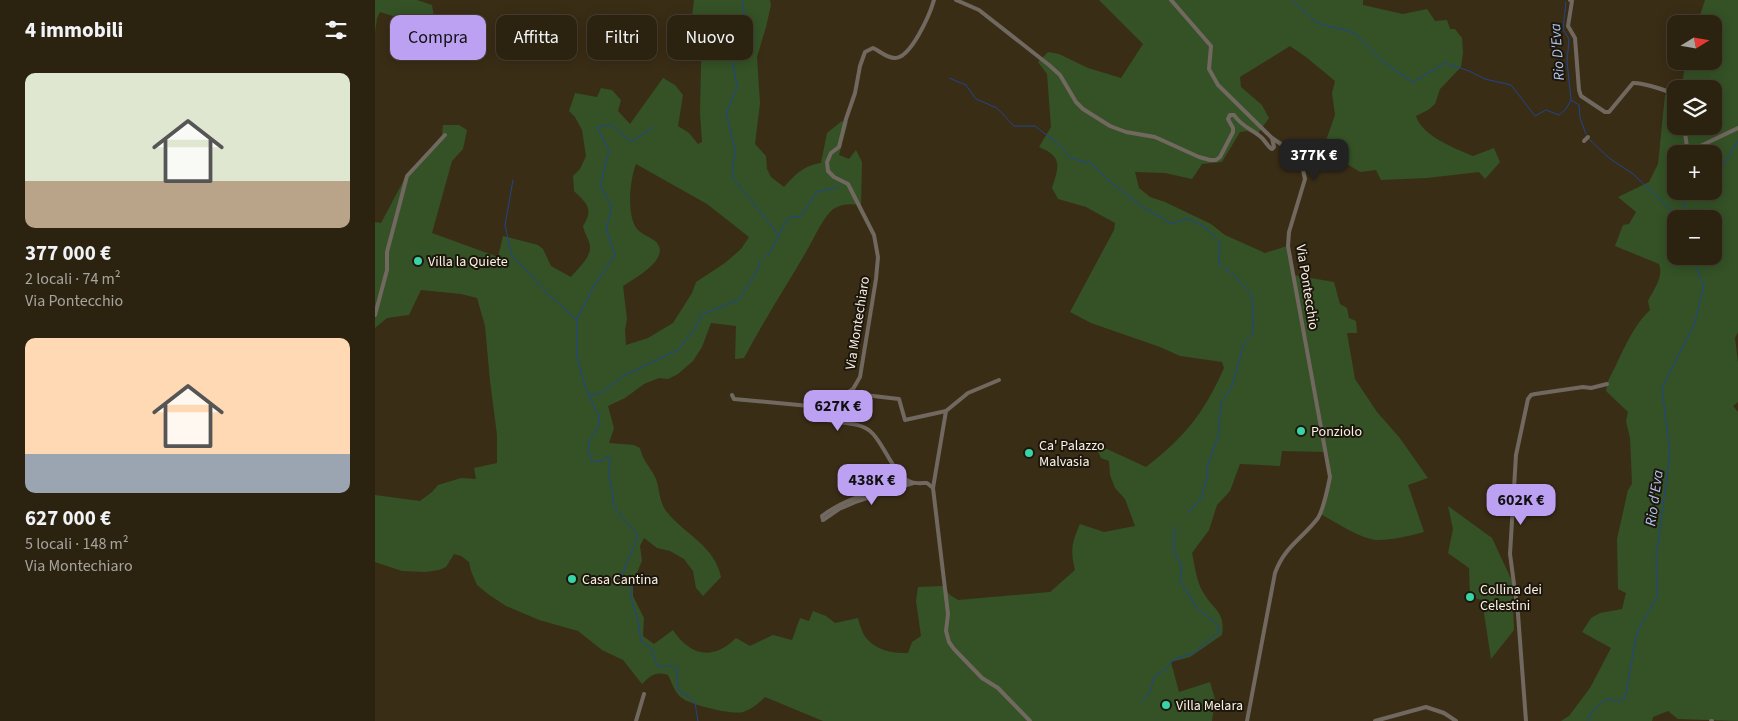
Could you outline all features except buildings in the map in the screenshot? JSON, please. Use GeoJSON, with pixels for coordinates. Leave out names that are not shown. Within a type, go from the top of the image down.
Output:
{"type":"FeatureCollection","features":[{"type":"Feature","properties":{"kind":"street","name":"Via Montechiaro"},"geometry":{"type":"LineString","coordinates":[[847,393],[853,389],[860,377],[878,257],[874,235],[848,184],[834,177],[828,171],[827,162],[831,153],[839,147],[865,52],[873,48],[889,57],[897,58],[904,55],[913,45],[934,0]]}},
{"type":"Feature","properties":{"kind":"street"},"geometry":{"type":"LineString","coordinates":[[956,0],[979,10],[1049,65],[1059,75],[1076,102],[1083,109],[1110,126],[1127,132],[1155,137],[1210,160],[1216,160],[1220,157],[1233,132],[1228,119],[1230,115],[1234,116],[1240,124],[1261,137],[1272,150],[1274,147],[1271,142],[1272,138]]}},
{"type":"Feature","properties":{"kind":"street","name":"Via Pontecchio"},"geometry":{"type":"LineString","coordinates":[[1171,0],[1211,46],[1209,69],[1218,85],[1272,138],[1294,153],[1301,161],[1305,179],[1289,232],[1288,246],[1330,476],[1329,486],[1319,516],[1288,548],[1279,561],[1275,573],[1247,721]]}},
{"type":"Feature","properties":{"kind":"street"},"geometry":{"type":"LineString","coordinates":[[1570,0],[1572,1],[1572,7],[1568,26],[1575,38],[1581,96],[1605,112],[1609,112],[1633,83],[1640,82],[1658,90],[1667,91]]}},
{"type":"Feature","properties":{"kind":"street"},"geometry":{"type":"LineString","coordinates":[[1685,135],[1687,147],[1691,150],[1738,128]]}},
{"type":"Feature","properties":{"kind":"street"},"geometry":{"type":"LineString","coordinates":[[375,315],[387,270],[387,252],[407,176],[445,135]]}},
{"type":"Feature","properties":{"kind":"street"},"geometry":{"type":"LineString","coordinates":[[1584,141],[1588,137]]}},
{"type":"Feature","properties":{"kind":"street"},"geometry":{"type":"LineString","coordinates":[[820,407],[830,395],[847,393],[899,399],[905,420],[947,411],[968,393],[999,380]]}},
{"type":"Feature","properties":{"kind":"street"},"geometry":{"type":"LineString","coordinates":[[1526,721],[1518,614],[1510,554],[1516,456],[1528,399],[1531,395],[1535,394],[1583,387],[1591,388],[1607,384]]}},
{"type":"Feature","properties":{"kind":"street"},"geometry":{"type":"LineString","coordinates":[[732,395],[734,399],[820,407]]}},
{"type":"Feature","properties":{"kind":"street"},"geometry":{"type":"LineString","coordinates":[[820,407],[825,419],[863,426],[871,432],[894,466],[910,482]]}},
{"type":"Feature","properties":{"kind":"street"},"geometry":{"type":"LineString","coordinates":[[947,411],[933,488],[948,614],[946,631],[949,642],[982,678],[998,688],[1030,721]]}},
{"type":"Feature","properties":{"kind":"street"},"geometry":{"type":"LineString","coordinates":[[910,482],[839,509],[824,520],[822,518],[835,507],[878,489],[910,482],[927,483],[933,488]]}},
{"type":"Feature","properties":{"kind":"street"},"geometry":{"type":"LineString","coordinates":[[636,721],[644,694]]}},
{"type":"Feature","properties":{"kind":"street"},"geometry":{"type":"LineString","coordinates":[[1375,721],[1425,707],[1444,713],[1456,721]]}},
{"type":"Feature","properties":{"kind":"green space"},"geometry":{"type":"Polygon","coordinates":[[[375,0],[417,0],[432,5],[434,15],[390,15],[380,12],[375,32],[375,0]]]}},
{"type":"Feature","properties":{"kind":"green space"},"geometry":{"type":"Polygon","coordinates":[[[694,0],[770,0],[771,5],[766,27],[757,57],[760,103],[755,144],[766,156],[767,169],[771,177],[784,187],[801,171],[809,166],[821,163],[827,133],[842,121],[848,122],[839,155],[849,159],[856,150],[862,162],[861,205],[841,205],[827,216],[744,358],[735,359],[736,326],[711,323],[702,347],[693,361],[678,374],[668,379],[659,378],[644,384],[625,398],[608,406],[614,428],[609,443],[634,445],[640,448],[656,479],[663,507],[706,548],[717,566],[721,577],[703,596],[696,588],[693,571],[684,559],[670,551],[657,548],[644,538],[640,546],[642,561],[633,582],[633,596],[644,618],[643,636],[654,644],[673,630],[687,645],[694,650],[702,652],[719,650],[736,638],[750,646],[773,635],[792,640],[800,618],[809,621],[813,611],[826,616],[835,623],[858,618],[863,633],[871,643],[895,653],[908,653],[912,642],[921,636],[916,601],[918,587],[943,586],[950,595],[958,600],[1050,592],[1075,570],[1073,546],[1080,524],[1104,532],[1135,526],[1125,499],[1115,488],[1110,475],[1109,461],[1101,458],[1094,443],[1146,467],[1172,445],[1192,423],[1209,398],[1224,368],[1222,362],[1180,356],[1091,323],[1070,312],[1114,230],[1115,223],[1086,207],[1058,199],[1052,188],[1057,168],[1056,159],[1039,147],[1051,127],[1047,74],[1038,62],[1048,52],[1059,54],[1088,68],[1121,78],[1143,44],[1099,0],[1363,0],[1363,5],[1403,14],[1427,9],[1435,21],[1447,20],[1450,29],[1455,29],[1462,38],[1463,53],[1461,67],[1440,89],[1435,104],[1416,116],[1419,123],[1432,135],[1448,145],[1473,156],[1494,148],[1500,162],[1485,179],[1479,172],[1427,178],[1381,180],[1376,170],[1360,172],[1339,159],[1325,156],[1324,146],[1335,115],[1332,93],[1335,81],[1290,46],[1240,77],[1241,87],[1262,105],[1269,118],[1257,135],[1247,131],[1240,132],[1222,162],[1202,164],[1192,179],[1165,173],[1135,172],[1139,188],[1150,197],[1211,224],[1225,235],[1265,253],[1287,246],[1293,275],[1334,282],[1340,304],[1347,308],[1349,318],[1356,321],[1357,333],[1347,333],[1355,379],[1377,412],[1399,437],[1428,478],[1408,485],[1424,532],[1389,539],[1371,539],[1320,514],[1329,484],[1326,452],[1282,451],[1280,466],[1240,464],[1230,491],[1217,505],[1209,530],[1192,553],[1201,588],[1220,615],[1223,627],[1222,635],[1190,657],[1171,662],[1179,692],[1210,682],[1215,699],[1212,721],[823,721],[765,697],[755,706],[743,712],[721,711],[693,704],[682,698],[668,675],[660,673],[654,675],[642,684],[623,660],[602,650],[578,631],[539,620],[506,606],[477,585],[469,562],[461,556],[454,554],[446,567],[426,572],[402,571],[375,562],[375,495],[420,501],[438,485],[461,478],[476,479],[474,468],[497,463],[497,435],[485,326],[477,298],[461,294],[421,290],[409,315],[387,318],[375,328],[375,222],[381,223],[405,178],[442,135],[443,125],[459,125],[467,130],[463,149],[452,161],[432,233],[498,257],[503,236],[538,245],[543,249],[551,266],[571,277],[586,259],[590,250],[589,241],[583,226],[588,210],[585,203],[574,191],[573,176],[580,169],[586,156],[582,130],[575,117],[569,111],[575,93],[597,97],[601,88],[612,90],[621,100],[618,111],[630,124],[663,78],[675,85],[683,95],[678,126],[689,133],[698,144],[702,142],[700,113],[701,60],[753,60],[753,15],[692,15],[694,0]],[[636,164],[630,197],[631,215],[637,229],[654,240],[660,248],[659,255],[650,267],[623,286],[627,319],[625,330],[626,345],[648,338],[673,323],[692,293],[696,282],[725,263],[741,249],[749,237],[707,204],[636,164]]]}},
{"type":"Feature","properties":{"kind":"green space"},"geometry":{"type":"Polygon","coordinates":[[[1705,0],[1738,0],[1738,332],[1735,338],[1738,362],[1738,402],[1733,406],[1738,412],[1738,721],[1678,719],[1668,711],[1653,717],[1652,721],[1561,721],[1569,716],[1590,688],[1611,648],[1582,632],[1591,618],[1600,613],[1622,609],[1626,593],[1618,589],[1617,539],[1628,490],[1632,484],[1630,438],[1626,421],[1628,412],[1606,391],[1608,381],[1626,344],[1650,310],[1648,301],[1658,283],[1660,269],[1659,264],[1615,246],[1623,225],[1629,224],[1636,212],[1618,197],[1649,182],[1658,164],[1665,95],[1667,94],[1667,135],[1722,135],[1722,80],[1683,80],[1684,70],[1723,70],[1723,15],[1700,15],[1705,0]]]}},
{"type":"Feature","properties":{"kind":"green space"},"geometry":{"type":"Polygon","coordinates":[[[1448,506],[1492,538],[1512,581],[1514,630],[1491,659],[1482,600],[1470,597],[1469,568],[1448,553],[1453,529],[1448,506]]]}},
{"type":"Feature","properties":{"kind":"waterway"},"geometry":{"type":"LineString","coordinates":[[742,0],[745,19],[731,50],[737,87],[726,114],[735,150],[732,177],[779,235],[770,253],[764,257]]}},
{"type":"Feature","properties":{"kind":"waterway"},"geometry":{"type":"LineString","coordinates":[[1292,0],[1317,23],[1355,33],[1382,61],[1413,82],[1445,63],[1485,79],[1511,85],[1535,116],[1546,110],[1559,115],[1566,109],[1571,100]]}},
{"type":"Feature","properties":{"kind":"waterway","name":"Rio D'Eva"},"geometry":{"type":"LineString","coordinates":[[1566,2],[1563,29],[1569,39],[1567,62],[1571,99]]}},
{"type":"Feature","properties":{"kind":"waterway"},"geometry":{"type":"LineString","coordinates":[[949,78],[966,85],[976,99],[997,108],[1014,126],[1035,126],[1058,144],[1071,158],[1092,164],[1109,181],[1141,206],[1172,224],[1187,218],[1205,227],[1220,243],[1219,264],[1235,276],[1252,295],[1253,333],[1244,343],[1232,386],[1221,403],[1218,437],[1207,468],[1208,475],[1201,498],[1188,513]]}},
{"type":"Feature","properties":{"kind":"waterway"},"geometry":{"type":"LineString","coordinates":[[1571,100],[1579,105],[1580,118],[1586,134]]}},
{"type":"Feature","properties":{"kind":"waterway"},"geometry":{"type":"LineString","coordinates":[[654,127],[631,142],[611,124],[597,127],[609,151],[600,186],[612,206],[606,229],[615,255],[594,286],[577,319],[577,357],[586,389],[599,416],[599,426],[589,441],[588,450],[591,460],[593,462],[601,461],[607,457],[610,458],[609,476],[613,504],[638,535],[623,574],[632,587],[631,597],[638,621],[641,641],[651,648],[657,665],[661,667],[671,666],[677,669],[678,688],[681,693],[691,698],[695,703],[698,721]]}},
{"type":"Feature","properties":{"kind":"waterway","name":"Rio d'Eva"},"geometry":{"type":"LineString","coordinates":[[1589,139],[1609,158],[1633,174],[1670,210]]}},
{"type":"Feature","properties":{"kind":"waterway"},"geometry":{"type":"LineString","coordinates":[[1722,168],[1738,141]]}},
{"type":"Feature","properties":{"kind":"waterway"},"geometry":{"type":"LineString","coordinates":[[513,180],[505,225],[511,254],[548,294],[576,319]]}},
{"type":"Feature","properties":{"kind":"waterway"},"geometry":{"type":"LineString","coordinates":[[779,234],[788,218],[801,216],[817,192],[838,187]]}},
{"type":"Feature","properties":{"kind":"waterway"},"geometry":{"type":"LineString","coordinates":[[1684,210],[1685,200]]}},
{"type":"Feature","properties":{"kind":"waterway"},"geometry":{"type":"LineString","coordinates":[[589,395],[600,394],[623,376],[678,350],[695,329],[701,315],[740,299],[759,267],[758,261]]}},
{"type":"Feature","properties":{"kind":"waterway","name":"Rio d'Eva"},"geometry":{"type":"LineString","coordinates":[[1588,721],[1591,712],[1607,699],[1617,701],[1625,699],[1637,632],[1657,597],[1656,558],[1670,454],[1662,388],[1694,325],[1704,286],[1695,265]]}},
{"type":"Feature","properties":{"kind":"waterway"},"geometry":{"type":"LineString","coordinates":[[1141,702],[1150,692],[1154,677],[1167,668],[1174,659],[1192,654],[1219,632],[1217,624],[1196,607],[1180,581],[1182,567],[1174,552],[1174,532],[1178,527]]}},
{"type":"Feature","properties":{"kind":"place","name":"Villa la Quiete"},"geometry":{"type":"Point","coordinates":[418,261]}},
{"type":"Feature","properties":{"kind":"place","name":"Ponziolo"},"geometry":{"type":"Point","coordinates":[1301,431]}},
{"type":"Feature","properties":{"kind":"place","name":"Ca' Palazzo Malvasia"},"geometry":{"type":"Point","coordinates":[1029,453]}},
{"type":"Feature","properties":{"kind":"place","name":"Casa Cantina"},"geometry":{"type":"Point","coordinates":[572,579]}},
{"type":"Feature","properties":{"kind":"place","name":"Collina dei Celestini"},"geometry":{"type":"Point","coordinates":[1470,597]}},
{"type":"Feature","properties":{"kind":"place","name":"Villa Melara"},"geometry":{"type":"Point","coordinates":[1166,705]}}]}
